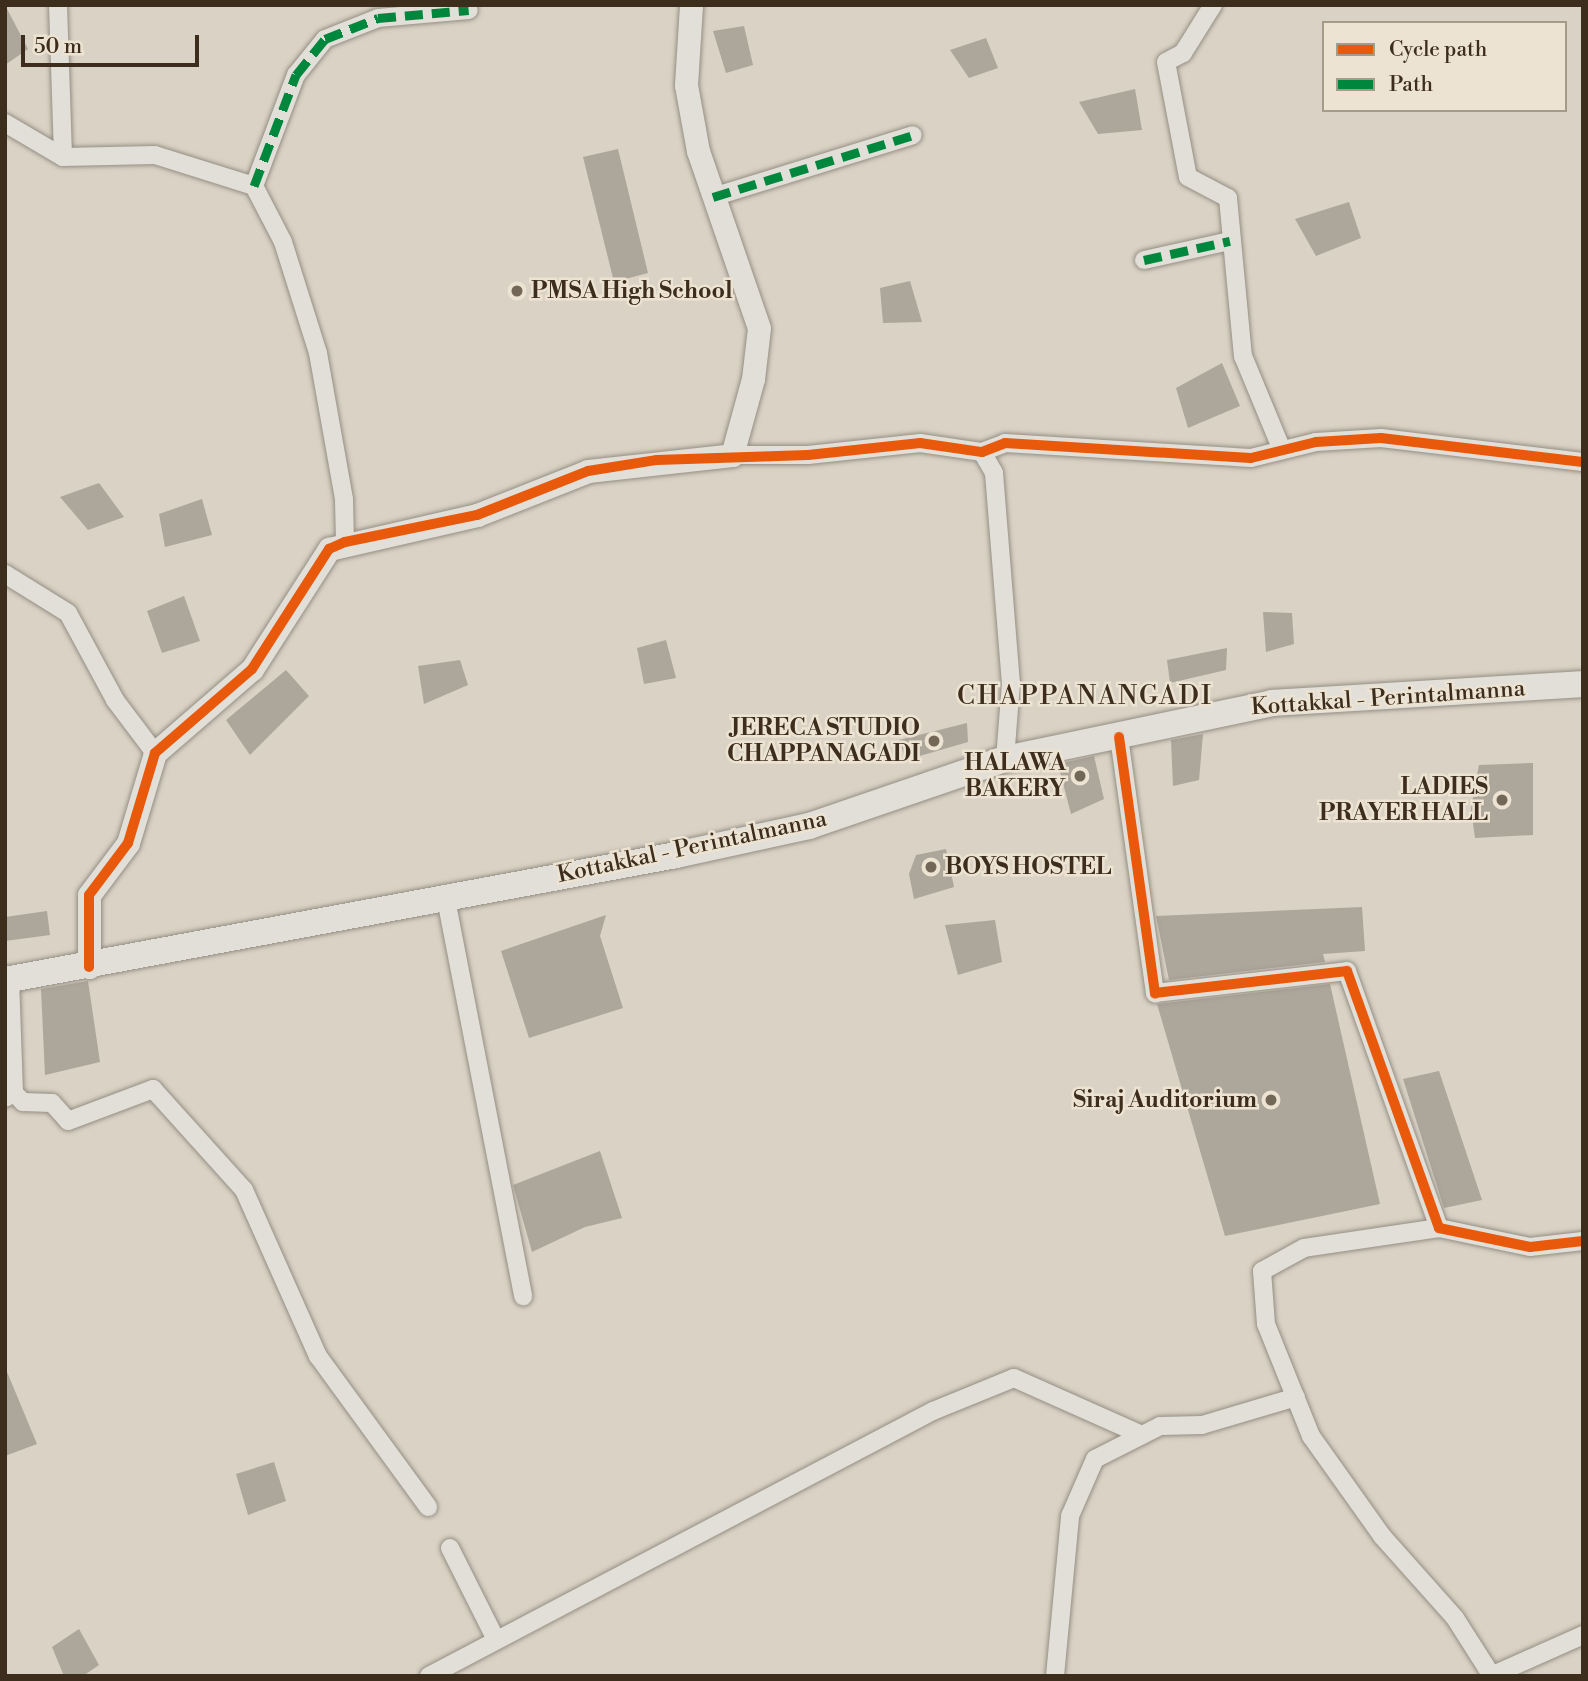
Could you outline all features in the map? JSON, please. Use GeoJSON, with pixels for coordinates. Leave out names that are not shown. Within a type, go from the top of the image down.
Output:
{"type":"FeatureCollection","features":[{"type":"Feature","properties":{"kind":"main road","name":"Kottakkal - Perintalmanna"},"geometry":{"type":"LineString","coordinates":[[8,979],[89,967],[445,894],[809,826],[1004,760],[1272,703],[1583,684]]}},
{"type":"Feature","properties":{"kind":"street"},"geometry":{"type":"LineString","coordinates":[[58,5],[62,157]]}},
{"type":"Feature","properties":{"kind":"street"},"geometry":{"type":"LineString","coordinates":[[691,5],[686,85],[713,197],[759,328],[753,379],[732,455]]}},
{"type":"Feature","properties":{"kind":"street"},"geometry":{"type":"LineString","coordinates":[[1213,5],[1183,53],[1166,62],[1188,177],[1228,198],[1243,356],[1282,450]]}},
{"type":"Feature","properties":{"kind":"street"},"geometry":{"type":"LineString","coordinates":[[254,186],[296,75],[325,39],[378,18],[469,9]]}},
{"type":"Feature","properties":{"kind":"street"},"geometry":{"type":"LineString","coordinates":[[5,123],[62,157],[155,155],[254,186],[283,242],[318,352],[344,499],[345,542]]}},
{"type":"Feature","properties":{"kind":"street"},"geometry":{"type":"LineString","coordinates":[[713,197],[913,135]]}},
{"type":"Feature","properties":{"kind":"street"},"geometry":{"type":"LineString","coordinates":[[1144,260],[1230,241]]}},
{"type":"Feature","properties":{"kind":"street"},"geometry":{"type":"LineString","coordinates":[[89,967],[89,895],[128,844],[155,753],[252,669],[328,549],[345,542],[477,515],[588,471],[732,455],[808,455],[920,443],[982,452],[1005,443],[1251,458],[1282,450],[1381,438],[1583,462]]}},
{"type":"Feature","properties":{"kind":"street"},"geometry":{"type":"LineString","coordinates":[[982,452],[993,473],[1011,682],[1004,760]]}},
{"type":"Feature","properties":{"kind":"street"},"geometry":{"type":"LineString","coordinates":[[5,574],[68,613],[115,700],[155,753]]}},
{"type":"Feature","properties":{"kind":"street"},"geometry":{"type":"LineString","coordinates":[[1119,737],[1155,993],[1347,971],[1439,1228]]}},
{"type":"Feature","properties":{"kind":"street"},"geometry":{"type":"LineString","coordinates":[[445,894],[523,1297]]}},
{"type":"Feature","properties":{"kind":"street"},"geometry":{"type":"LineString","coordinates":[[8,979],[10,1095],[23,1102],[52,1103],[68,1121],[153,1089],[244,1190],[318,1356],[365,1428],[428,1507]]}},
{"type":"Feature","properties":{"kind":"street"},"geometry":{"type":"LineString","coordinates":[[1583,1241],[1530,1247],[1439,1228],[1304,1248],[1262,1271],[1266,1324],[1311,1436],[1382,1536],[1455,1618],[1491,1675],[1583,1635]]}},
{"type":"Feature","properties":{"kind":"street"},"geometry":{"type":"LineString","coordinates":[[429,1676],[495,1638],[933,1411],[1014,1378],[1142,1435]]}},
{"type":"Feature","properties":{"kind":"street"},"geometry":{"type":"LineString","coordinates":[[1055,1676],[1070,1516],[1095,1459],[1142,1435],[1296,1397]]}},
{"type":"Feature","properties":{"kind":"street"},"geometry":{"type":"LineString","coordinates":[[450,1548],[495,1638]]}},
{"type":"Feature","properties":{"kind":"building"},"geometry":{"type":"Polygon","coordinates":[[[5,5],[28,49],[5,65],[5,5]]]}},
{"type":"Feature","properties":{"kind":"building"},"geometry":{"type":"Polygon","coordinates":[[[744,26],[753,65],[726,73],[713,31],[744,26]]]}},
{"type":"Feature","properties":{"kind":"building"},"geometry":{"type":"Polygon","coordinates":[[[986,38],[998,68],[969,78],[950,50],[986,38]]]}},
{"type":"Feature","properties":{"kind":"building"},"geometry":{"type":"Polygon","coordinates":[[[1135,89],[1142,130],[1098,134],[1079,102],[1135,89]]]}},
{"type":"Feature","properties":{"kind":"building"},"geometry":{"type":"Polygon","coordinates":[[[618,149],[648,273],[614,282],[583,157],[618,149]]]}},
{"type":"Feature","properties":{"kind":"building"},"geometry":{"type":"Polygon","coordinates":[[[1349,202],[1361,238],[1316,256],[1295,219],[1349,202]]]}},
{"type":"Feature","properties":{"kind":"building"},"geometry":{"type":"Polygon","coordinates":[[[910,281],[922,322],[883,323],[880,288],[910,281]]]}},
{"type":"Feature","properties":{"kind":"building"},"geometry":{"type":"Polygon","coordinates":[[[1222,363],[1240,406],[1188,428],[1176,388],[1222,363]]]}},
{"type":"Feature","properties":{"kind":"building"},"geometry":{"type":"Polygon","coordinates":[[[99,483],[124,517],[88,530],[60,497],[99,483]]]}},
{"type":"Feature","properties":{"kind":"building"},"geometry":{"type":"Polygon","coordinates":[[[202,499],[212,535],[165,547],[159,514],[202,499]]]}},
{"type":"Feature","properties":{"kind":"building"},"geometry":{"type":"Polygon","coordinates":[[[184,596],[200,641],[162,653],[147,611],[184,596]]]}},
{"type":"Feature","properties":{"kind":"building"},"geometry":{"type":"Polygon","coordinates":[[[1263,612],[1292,613],[1294,644],[1266,652],[1263,612]]]}},
{"type":"Feature","properties":{"kind":"building"},"geometry":{"type":"Polygon","coordinates":[[[666,640],[676,678],[644,684],[637,648],[666,640]]]}},
{"type":"Feature","properties":{"kind":"building"},"geometry":{"type":"Polygon","coordinates":[[[1227,648],[1226,670],[1170,683],[1167,660],[1227,648]]]}},
{"type":"Feature","properties":{"kind":"building"},"geometry":{"type":"Polygon","coordinates":[[[460,660],[468,685],[424,704],[418,666],[460,660]]]}},
{"type":"Feature","properties":{"kind":"building"},"geometry":{"type":"Polygon","coordinates":[[[286,670],[309,696],[250,755],[226,720],[286,670]]]}},
{"type":"Feature","properties":{"kind":"building","name":"JERECA STUDIO CHAPPANAGADI"},"geometry":{"type":"Polygon","coordinates":[[[967,723],[968,742],[906,760],[899,740],[967,723]]]}},
{"type":"Feature","properties":{"kind":"building"},"geometry":{"type":"Polygon","coordinates":[[[1203,734],[1199,780],[1173,786],[1171,740],[1203,734]]]}},
{"type":"Feature","properties":{"kind":"building","name":"HALAWA BAKERY"},"geometry":{"type":"Polygon","coordinates":[[[1094,756],[1104,799],[1071,814],[1058,764],[1094,756]]]}},
{"type":"Feature","properties":{"kind":"building","name":"LADIES PRAYER HALL"},"geometry":{"type":"Polygon","coordinates":[[[1533,763],[1533,835],[1475,838],[1471,809],[1479,765],[1533,763]]]}},
{"type":"Feature","properties":{"kind":"building","name":"BOYS HOSTEL"},"geometry":{"type":"Polygon","coordinates":[[[946,849],[954,887],[914,899],[909,874],[916,855],[946,849]]]}},
{"type":"Feature","properties":{"kind":"building"},"geometry":{"type":"Polygon","coordinates":[[[1362,907],[1365,951],[1323,954],[1325,962],[1169,980],[1156,916],[1362,907]]]}},
{"type":"Feature","properties":{"kind":"building"},"geometry":{"type":"Polygon","coordinates":[[[47,911],[50,935],[5,941],[5,917],[47,911]]]}},
{"type":"Feature","properties":{"kind":"building"},"geometry":{"type":"Polygon","coordinates":[[[606,915],[600,936],[623,1008],[529,1038],[501,951],[606,915]]]}},
{"type":"Feature","properties":{"kind":"building"},"geometry":{"type":"Polygon","coordinates":[[[995,920],[1002,962],[958,975],[945,925],[995,920]]]}},
{"type":"Feature","properties":{"kind":"building"},"geometry":{"type":"Polygon","coordinates":[[[88,981],[100,1062],[45,1075],[41,989],[88,981]]]}},
{"type":"Feature","properties":{"kind":"building","name":"Siraj Auditorium"},"geometry":{"type":"Polygon","coordinates":[[[1330,984],[1380,1204],[1225,1236],[1157,1004],[1330,984]]]}},
{"type":"Feature","properties":{"kind":"building"},"geometry":{"type":"Polygon","coordinates":[[[1439,1071],[1482,1200],[1444,1208],[1403,1079],[1439,1071]]]}},
{"type":"Feature","properties":{"kind":"building"},"geometry":{"type":"Polygon","coordinates":[[[600,1151],[622,1218],[585,1227],[532,1252],[513,1185],[600,1151]]]}},
{"type":"Feature","properties":{"kind":"building"},"geometry":{"type":"Polygon","coordinates":[[[5,1367],[37,1444],[5,1456],[5,1367]]]}},
{"type":"Feature","properties":{"kind":"building"},"geometry":{"type":"Polygon","coordinates":[[[274,1462],[286,1501],[248,1515],[236,1474],[274,1462]]]}},
{"type":"Feature","properties":{"kind":"building"},"geometry":{"type":"Polygon","coordinates":[[[79,1629],[99,1665],[83,1676],[64,1676],[52,1647],[79,1629]]]}},
{"type":"Feature","properties":{"kind":"marked path"},"geometry":{"type":"LineString","coordinates":[[254,186],[296,75],[325,39],[378,18],[469,10]]}},
{"type":"Feature","properties":{"kind":"marked path"},"geometry":{"type":"LineString","coordinates":[[713,197],[913,135]]}},
{"type":"Feature","properties":{"kind":"marked path"},"geometry":{"type":"LineString","coordinates":[[1144,260],[1230,241]]}},
{"type":"Feature","properties":{"kind":"cycle path"},"geometry":{"type":"LineString","coordinates":[[89,967],[89,895],[128,843],[155,753],[252,669],[329,549],[345,542],[477,515],[588,471],[657,460],[808,455],[920,443],[982,452],[1005,443],[1251,458],[1316,442],[1381,438],[1583,462]]}},
{"type":"Feature","properties":{"kind":"cycle path"},"geometry":{"type":"LineString","coordinates":[[1119,737],[1155,993],[1347,971],[1439,1228],[1530,1247],[1583,1241]]}},
{"type":"Feature","properties":{"kind":"place","name":"PMSA High School"},"geometry":{"type":"Point","coordinates":[517,291]}},
{"type":"Feature","properties":{"kind":"place","name":"JERECA STUDIO CHAPPANAGADI"},"geometry":{"type":"Point","coordinates":[934,741]}},
{"type":"Feature","properties":{"kind":"place","name":"HALAWA BAKERY"},"geometry":{"type":"Point","coordinates":[1080,776]}},
{"type":"Feature","properties":{"kind":"place","name":"LADIES PRAYER HALL"},"geometry":{"type":"Point","coordinates":[1502,800]}},
{"type":"Feature","properties":{"kind":"place","name":"BOYS HOSTEL"},"geometry":{"type":"Point","coordinates":[931,867]}},
{"type":"Feature","properties":{"kind":"place","name":"Siraj Auditorium"},"geometry":{"type":"Point","coordinates":[1271,1100]}},
{"type":"Feature","properties":{"kind":"district","name":"CHAPPANANGADI"},"geometry":{"type":"Point","coordinates":[1085,697]}}]}
